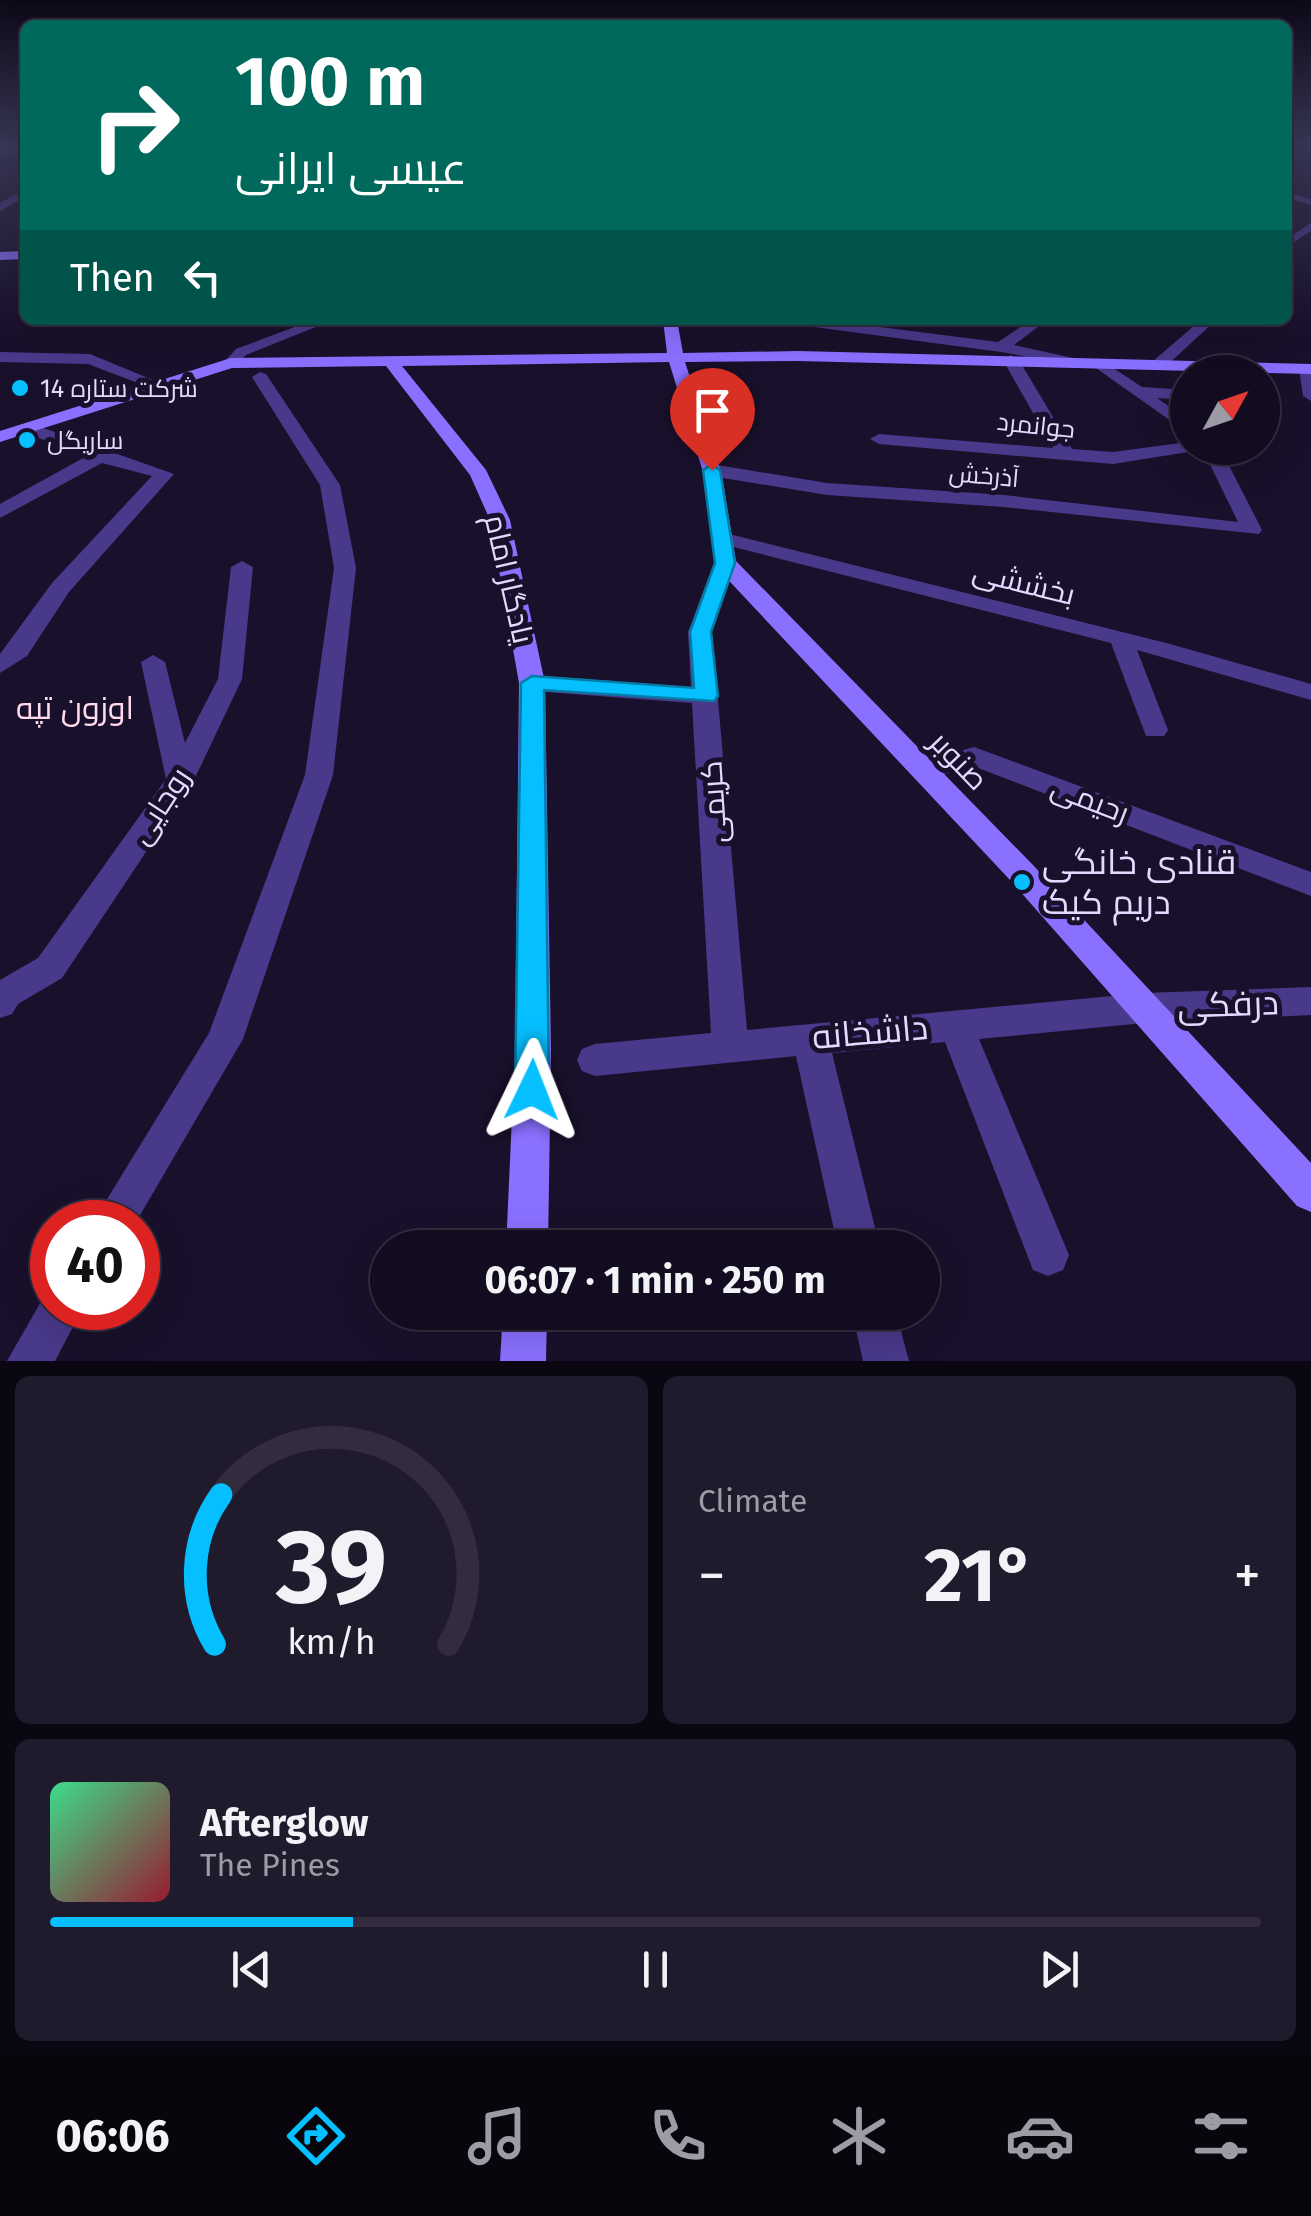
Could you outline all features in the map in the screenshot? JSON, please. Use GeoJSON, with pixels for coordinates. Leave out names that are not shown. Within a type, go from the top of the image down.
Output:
{"type":"FeatureCollection","features":[{"type":"Feature","properties":{"kind":"street"},"geometry":{"type":"LineString","coordinates":[[230,363],[241,352],[313,325]]}},
{"type":"Feature","properties":{"kind":"street"},"geometry":{"type":"LineString","coordinates":[[671,325],[676,359],[712,470],[723,550]]}},
{"type":"Feature","properties":{"kind":"street"},"geometry":{"type":"LineString","coordinates":[[832,325],[950,340],[1006,353],[1065,453]]}},
{"type":"Feature","properties":{"kind":"street"},"geometry":{"type":"LineString","coordinates":[[950,340],[961,325]]}},
{"type":"Feature","properties":{"kind":"street"},"geometry":{"type":"LineString","coordinates":[[1006,353],[1035,325]]}},
{"type":"Feature","properties":{"kind":"street"},"geometry":{"type":"LineString","coordinates":[[1158,364],[1203,325]]}},
{"type":"Feature","properties":{"kind":"street"},"geometry":{"type":"LineString","coordinates":[[0,437],[230,363],[1006,353],[1091,362],[1309,369],[1311,396]]}},
{"type":"Feature","properties":{"kind":"street"},"geometry":{"type":"LineString","coordinates":[[0,357],[90,360],[157,385]]}},
{"type":"Feature","properties":{"kind":"street"},"geometry":{"type":"LineString","coordinates":[[122,396],[392,362]]}},
{"type":"Feature","properties":{"kind":"street","name":"یادگار امام"},"geometry":{"type":"LineString","coordinates":[[392,362],[479,474],[500,520],[532,683],[534,1051],[528,1230]]}},
{"type":"Feature","properties":{"kind":"street"},"geometry":{"type":"LineString","coordinates":[[1091,362],[1170,415]]}},
{"type":"Feature","properties":{"kind":"street"},"geometry":{"type":"LineString","coordinates":[[126,1200],[225,1039],[318,775],[345,568],[330,486],[260,378]]}},
{"type":"Feature","properties":{"kind":"street"},"geometry":{"type":"LineString","coordinates":[[1138,392],[1170,393]]}},
{"type":"Feature","properties":{"kind":"street"},"geometry":{"type":"LineString","coordinates":[[0,447],[42,426]]}},
{"type":"Feature","properties":{"kind":"street"},"geometry":{"type":"LineString","coordinates":[[0,666],[18,651],[60,588],[165,474],[100,457],[42,426]]}},
{"type":"Feature","properties":{"kind":"street","name":"جوانمرد"},"geometry":{"type":"LineString","coordinates":[[879,439],[1113,458],[1170,450]]}},
{"type":"Feature","properties":{"kind":"street"},"geometry":{"type":"LineString","coordinates":[[0,512],[100,457]]}},
{"type":"Feature","properties":{"kind":"street","name":"آذرخش"},"geometry":{"type":"LineString","coordinates":[[712,470],[827,489],[1004,501],[1252,530],[1220,465]]}},
{"type":"Feature","properties":{"kind":"street","name":"بخششی"},"geometry":{"type":"LineString","coordinates":[[723,550],[1121,639],[1311,692]]}},
{"type":"Feature","properties":{"kind":"street","name":"کریمی"},"geometry":{"type":"LineString","coordinates":[[723,550],[700,632],[730,1044]]}},
{"type":"Feature","properties":{"kind":"street","name":"صنوبر"},"geometry":{"type":"LineString","coordinates":[[723,550],[1311,1192]]}},
{"type":"Feature","properties":{"kind":"street","name":"روجایی"},"geometry":{"type":"LineString","coordinates":[[2,997],[50,968],[180,780],[230,679],[242,566]]}},
{"type":"Feature","properties":{"kind":"street"},"geometry":{"type":"LineString","coordinates":[[1121,639],[1155,730]]}},
{"type":"Feature","properties":{"kind":"street"},"geometry":{"type":"LineString","coordinates":[[153,662],[180,780]]}},
{"type":"Feature","properties":{"kind":"street"},"geometry":{"type":"LineString","coordinates":[[532,683],[706,696]]}},
{"type":"Feature","properties":{"kind":"street","name":"رحیمی"},"geometry":{"type":"LineString","coordinates":[[924,771],[974,756],[1311,884]]}},
{"type":"Feature","properties":{"kind":"street","name":"درفکی"},"geometry":{"type":"LineString","coordinates":[[1144,1008],[1311,1001]]}},
{"type":"Feature","properties":{"kind":"street","name":"داشخانه"},"geometry":{"type":"LineString","coordinates":[[595,1060],[730,1044],[1144,1008]]}},
{"type":"Feature","properties":{"kind":"street"},"geometry":{"type":"LineString","coordinates":[[956,1025],[1048,1255]]}},
{"type":"Feature","properties":{"kind":"street"},"geometry":{"type":"LineString","coordinates":[[810,1038],[855,1230]]}},
{"type":"Feature","properties":{"kind":"street"},"geometry":{"type":"LineString","coordinates":[[30,1361],[48,1330]]}},
{"type":"Feature","properties":{"kind":"street"},"geometry":{"type":"LineString","coordinates":[[523,1361],[524,1330]]}},
{"type":"Feature","properties":{"kind":"street"},"geometry":{"type":"LineString","coordinates":[[878,1330],[886,1361]]}},
{"type":"Feature","properties":{"kind":"place","name":"شرکت ستاره 14"},"geometry":{"type":"Point","coordinates":[20,388]}},
{"type":"Feature","properties":{"kind":"place","name":"ساریگل"},"geometry":{"type":"Point","coordinates":[27,440]}},
{"type":"Feature","properties":{"kind":"place","name":"قنادی خانگی دریم کیک"},"geometry":{"type":"Point","coordinates":[1022,882]}},
{"type":"Feature","properties":{"kind":"district","name":"اوزون تپه"},"geometry":{"type":"Point","coordinates":[75,708]}},
{"type":"Feature","properties":{"kind":"route"},"geometry":{"type":"LineString","coordinates":[[532,1090],[532,683],[706,696],[700,632],[725,563],[712,470]]}}]}
